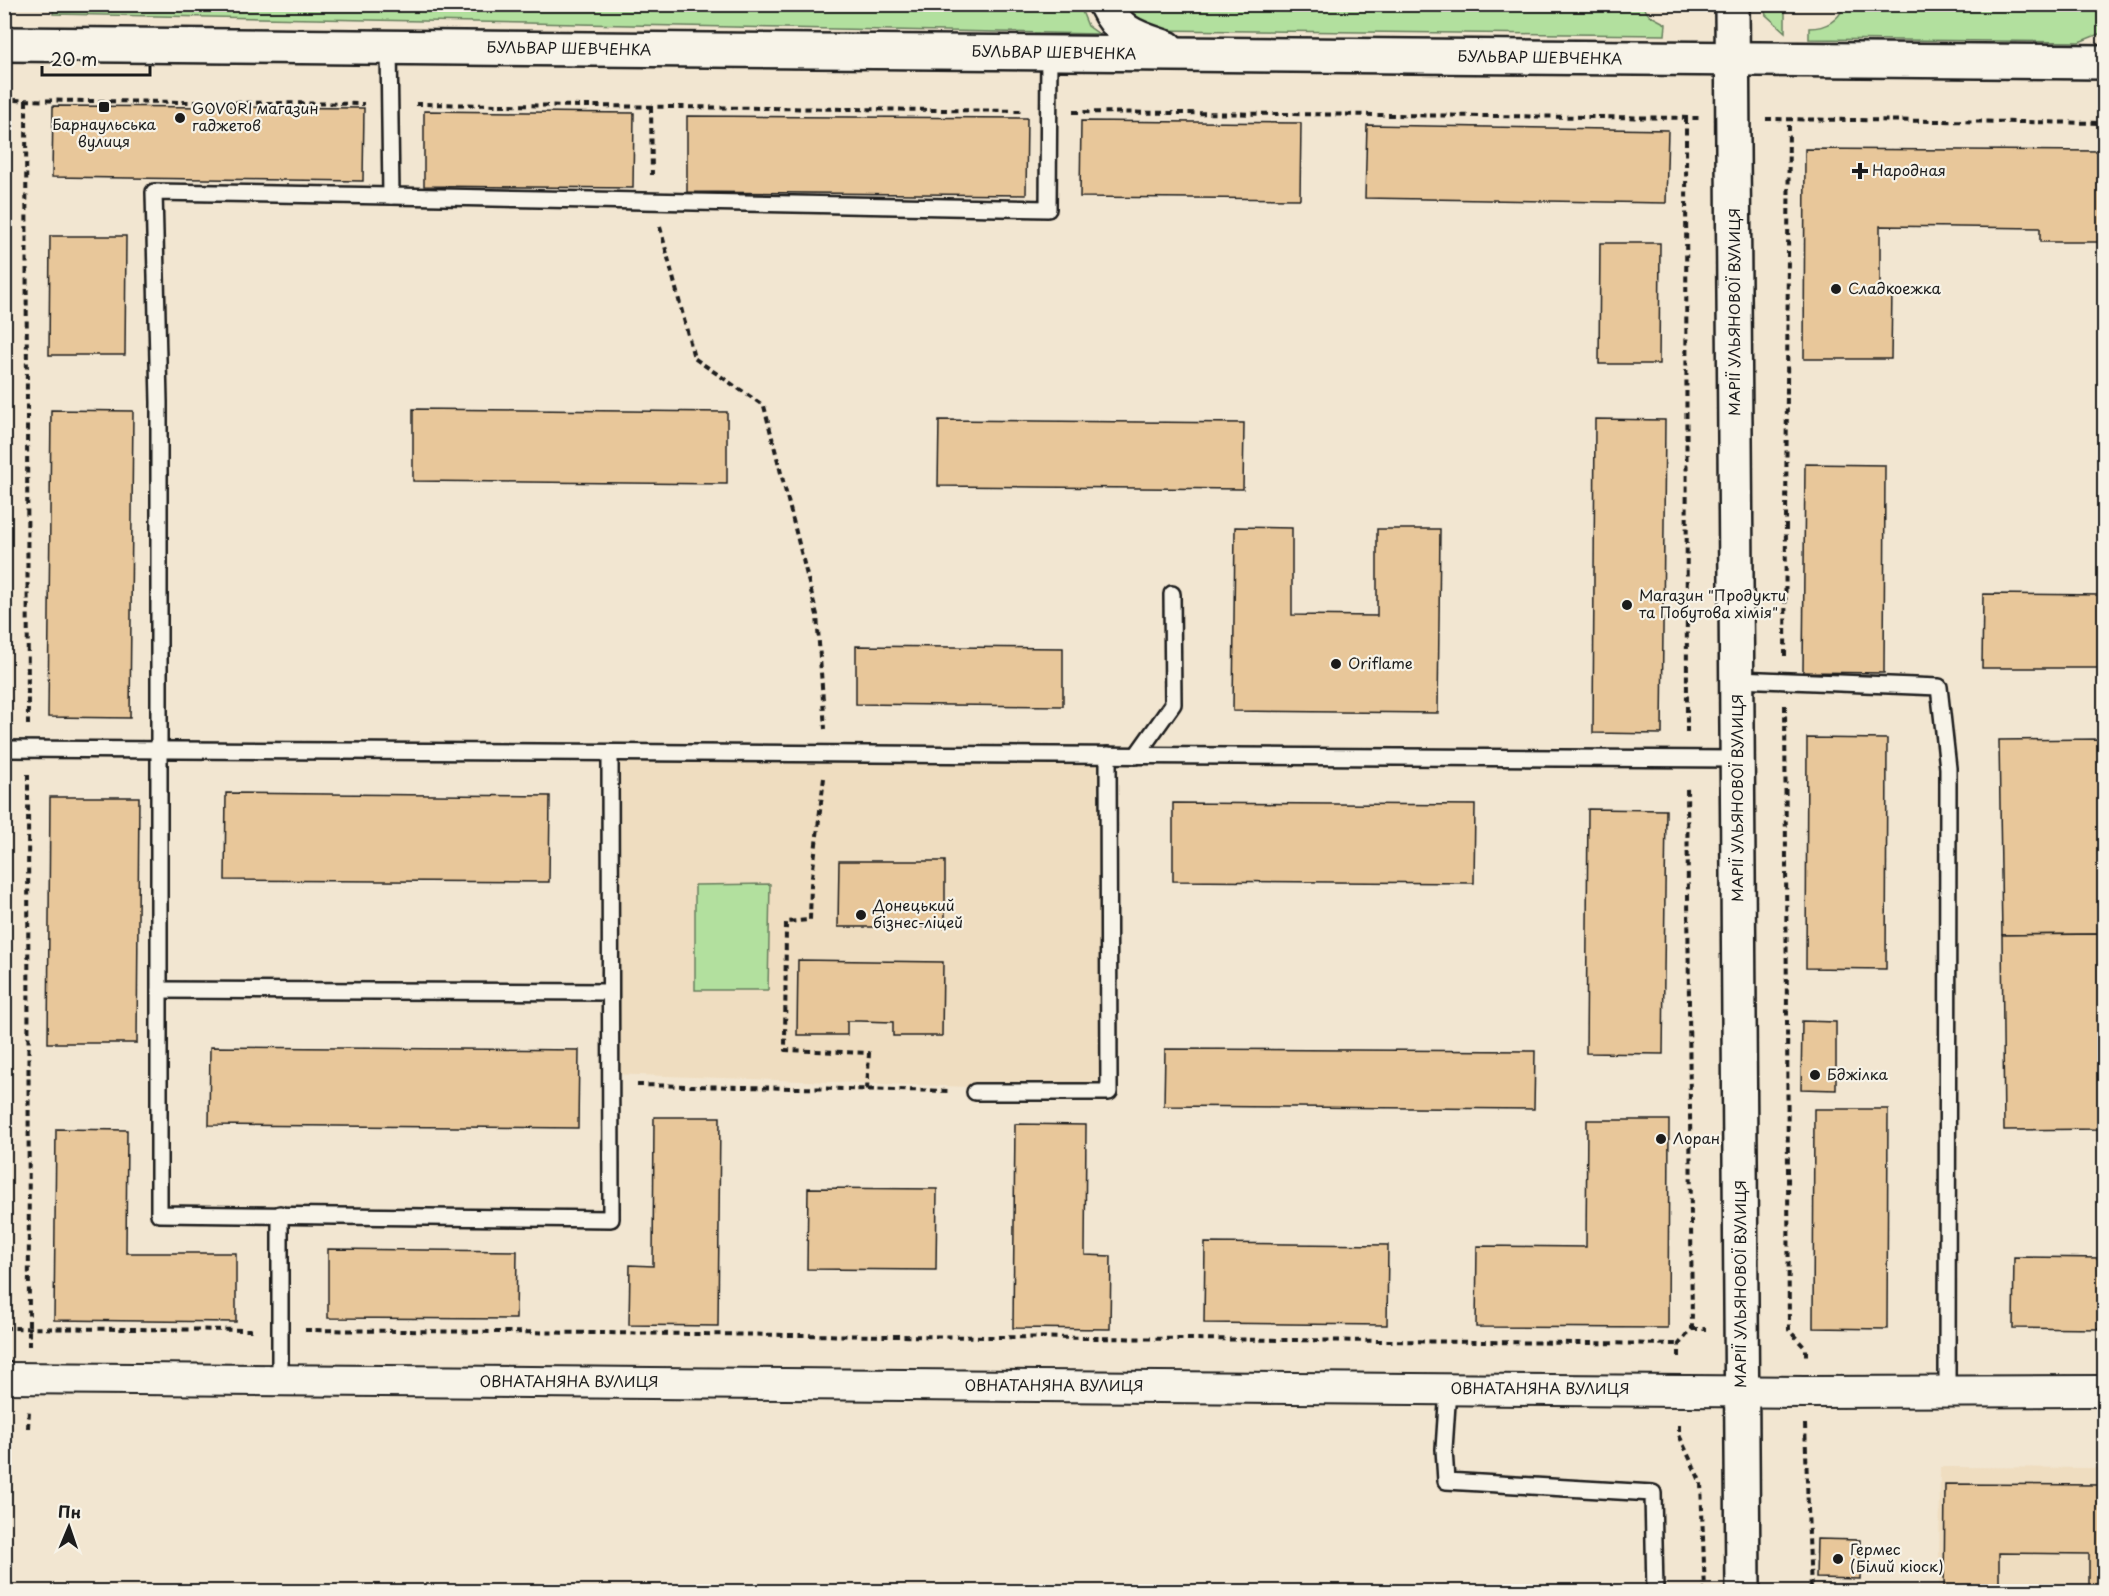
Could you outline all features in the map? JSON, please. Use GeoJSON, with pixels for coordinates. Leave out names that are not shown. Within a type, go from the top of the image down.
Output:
{"type":"FeatureCollection","features":[{"type":"Feature","properties":{"kind":"main road"},"geometry":{"type":"LineString","coordinates":[[1105,4],[1115,24],[1130,35],[1188,55]]}},
{"type":"Feature","properties":{"kind":"main road","name":"МАРІЇ УЛЬЯНОВОЇ ВУЛИЦЯ"},"geometry":{"type":"LineString","coordinates":[[1732,4],[1743,1592]]}},
{"type":"Feature","properties":{"kind":"main road","name":"БУЛЬВАР ШЕВЧЕНКА"},"geometry":{"type":"LineString","coordinates":[[4,44],[2104,62]]}},
{"type":"Feature","properties":{"kind":"street","name":"ОВНАТАНЯНА ВУЛИЦЯ"},"geometry":{"type":"LineString","coordinates":[[4,1378],[1806,1392],[2104,1391]]}},
{"type":"Feature","properties":{"kind":"lane"},"geometry":{"type":"LineString","coordinates":[[388,47],[391,196]]}},
{"type":"Feature","properties":{"kind":"lane"},"geometry":{"type":"LineString","coordinates":[[610,753],[611,1219],[159,1214],[159,402],[154,192],[1048,209],[1049,53]]}},
{"type":"Feature","properties":{"kind":"lane"},"geometry":{"type":"LineString","coordinates":[[1136,756],[1173,704],[1172,594]]}},
{"type":"Feature","properties":{"kind":"lane"},"geometry":{"type":"LineString","coordinates":[[1737,680],[1940,687],[1947,768],[1947,1391]]}},
{"type":"Feature","properties":{"kind":"lane"},"geometry":{"type":"LineString","coordinates":[[4,749],[1737,759]]}},
{"type":"Feature","properties":{"kind":"lane"},"geometry":{"type":"LineString","coordinates":[[975,1092],[1109,1092],[1108,755]]}},
{"type":"Feature","properties":{"kind":"lane"},"geometry":{"type":"LineString","coordinates":[[159,990],[610,992]]}},
{"type":"Feature","properties":{"kind":"lane"},"geometry":{"type":"LineString","coordinates":[[280,1214],[280,1380]]}},
{"type":"Feature","properties":{"kind":"lane"},"geometry":{"type":"LineString","coordinates":[[1448,1389],[1444,1449],[1446,1481],[1653,1493],[1655,1592]]}},
{"type":"Feature","properties":{"kind":"path"},"geometry":{"type":"LineString","coordinates":[[651,107],[653,200],[694,358],[764,406],[817,615],[827,754],[810,920],[786,922],[785,1050],[869,1053],[867,1090]]}},
{"type":"Feature","properties":{"kind":"path"},"geometry":{"type":"LineString","coordinates":[[1686,118],[1687,759],[1692,1329],[1679,1344],[1679,1435],[1701,1483],[1705,1592]]}},
{"type":"Feature","properties":{"kind":"path"},"geometry":{"type":"LineString","coordinates":[[1789,119],[1785,682],[1789,1330],[1806,1349],[1811,1592]]}},
{"type":"Feature","properties":{"kind":"path"},"geometry":{"type":"LineString","coordinates":[[610,1084],[975,1092]]}},
{"type":"Feature","properties":{"kind":"path"},"geometry":{"type":"LineString","coordinates":[[4,1328],[1679,1344]]}},
{"type":"Feature","properties":{"kind":"shaded area","name":"Донецький бізнес-ліцей"},"geometry":{"type":"Polygon","coordinates":[[[617,753],[1108,755],[1109,1092],[610,1074],[617,753]]]}},
{"type":"Feature","properties":{"kind":"shaded area"},"geometry":{"type":"Polygon","coordinates":[[[1940,1467],[2104,1468],[2104,1591],[1939,1592],[1940,1467]]]}},
{"type":"Feature","properties":{"kind":"green space"},"geometry":{"type":"Polygon","coordinates":[[[54,4],[1079,4],[1088,26],[1099,34],[53,14],[54,4]]]}},
{"type":"Feature","properties":{"kind":"green space"},"geometry":{"type":"Polygon","coordinates":[[[1641,4],[1649,15],[1666,24],[1665,35],[1149,30],[1136,22],[1124,5],[1641,4]]]}},
{"type":"Feature","properties":{"kind":"green space"},"geometry":{"type":"Polygon","coordinates":[[[1763,5],[1780,5],[1785,12],[1785,32],[1766,15],[1763,5]]]}},
{"type":"Feature","properties":{"kind":"green space"},"geometry":{"type":"Polygon","coordinates":[[[1845,5],[2104,5],[2104,32],[2079,42],[1809,39],[1809,28],[1821,27],[1831,22],[1845,5]]]}},
{"type":"Feature","properties":{"kind":"green space"},"geometry":{"type":"Polygon","coordinates":[[[770,884],[768,990],[695,990],[695,885],[770,884]]]}},
{"type":"Feature","properties":{"kind":"building"},"geometry":{"type":"Polygon","coordinates":[[[53,106],[364,108],[363,181],[52,177],[53,106]]]}},
{"type":"Feature","properties":{"kind":"building"},"geometry":{"type":"Polygon","coordinates":[[[424,111],[634,113],[633,188],[424,186],[424,111]]]}},
{"type":"Feature","properties":{"kind":"building"},"geometry":{"type":"Polygon","coordinates":[[[687,116],[1027,118],[1026,195],[687,192],[687,116]]]}},
{"type":"Feature","properties":{"kind":"building"},"geometry":{"type":"Polygon","coordinates":[[[1081,121],[1301,123],[1300,199],[1080,197],[1081,121]]]}},
{"type":"Feature","properties":{"kind":"building"},"geometry":{"type":"Polygon","coordinates":[[[1367,125],[1668,130],[1666,203],[1365,198],[1367,125]]]}},
{"type":"Feature","properties":{"kind":"building"},"geometry":{"type":"Polygon","coordinates":[[[1805,149],[2104,151],[2104,242],[2040,242],[2040,228],[1880,226],[1880,288],[1892,289],[1891,359],[1804,359],[1805,149]]]}},
{"type":"Feature","properties":{"kind":"building"},"geometry":{"type":"Polygon","coordinates":[[[50,236],[126,236],[125,355],[49,355],[50,236]]]}},
{"type":"Feature","properties":{"kind":"building"},"geometry":{"type":"Polygon","coordinates":[[[1600,243],[1660,243],[1659,364],[1599,364],[1600,243]]]}},
{"type":"Feature","properties":{"kind":"building"},"geometry":{"type":"Polygon","coordinates":[[[413,409],[727,412],[727,484],[413,481],[413,409]]]}},
{"type":"Feature","properties":{"kind":"building"},"geometry":{"type":"Polygon","coordinates":[[[51,410],[133,411],[130,718],[48,717],[51,410]]]}},
{"type":"Feature","properties":{"kind":"building"},"geometry":{"type":"Polygon","coordinates":[[[1595,419],[1665,420],[1662,734],[1593,733],[1595,419]]]}},
{"type":"Feature","properties":{"kind":"building"},"geometry":{"type":"Polygon","coordinates":[[[939,420],[1244,423],[1243,489],[938,486],[939,420]]]}},
{"type":"Feature","properties":{"kind":"building"},"geometry":{"type":"Polygon","coordinates":[[[1805,464],[1885,465],[1884,673],[1803,672],[1805,464]]]}},
{"type":"Feature","properties":{"kind":"building","name":"Oriflame"},"geometry":{"type":"Polygon","coordinates":[[[1235,527],[1292,528],[1292,615],[1377,616],[1377,529],[1440,529],[1438,713],[1233,711],[1235,527]]]}},
{"type":"Feature","properties":{"kind":"building"},"geometry":{"type":"Polygon","coordinates":[[[1983,594],[2104,595],[2104,668],[1982,668],[1983,594]]]}},
{"type":"Feature","properties":{"kind":"building"},"geometry":{"type":"Polygon","coordinates":[[[856,646],[1063,648],[1063,706],[856,704],[856,646]]]}},
{"type":"Feature","properties":{"kind":"building"},"geometry":{"type":"Polygon","coordinates":[[[1807,738],[1887,739],[1886,969],[1806,968],[1807,738]]]}},
{"type":"Feature","properties":{"kind":"building"},"geometry":{"type":"Polygon","coordinates":[[[2104,739],[2104,934],[2002,935],[1999,740],[2104,739]]]}},
{"type":"Feature","properties":{"kind":"building"},"geometry":{"type":"Polygon","coordinates":[[[226,793],[550,796],[549,882],[225,880],[226,793]]]}},
{"type":"Feature","properties":{"kind":"building"},"geometry":{"type":"Polygon","coordinates":[[[50,797],[139,797],[137,1043],[48,1043],[50,797]]]}},
{"type":"Feature","properties":{"kind":"building"},"geometry":{"type":"Polygon","coordinates":[[[1173,803],[1475,805],[1474,883],[1173,881],[1173,803]]]}},
{"type":"Feature","properties":{"kind":"building"},"geometry":{"type":"Polygon","coordinates":[[[1588,809],[1666,810],[1663,1054],[1586,1053],[1588,809]]]}},
{"type":"Feature","properties":{"kind":"building"},"geometry":{"type":"Polygon","coordinates":[[[839,861],[945,861],[945,927],[838,927],[839,861]]]}},
{"type":"Feature","properties":{"kind":"building"},"geometry":{"type":"Polygon","coordinates":[[[2104,934],[2104,1129],[2004,1130],[2002,935],[2104,934]]]}},
{"type":"Feature","properties":{"kind":"building"},"geometry":{"type":"Polygon","coordinates":[[[798,960],[943,962],[942,1036],[893,1036],[893,1022],[860,1021],[847,1021],[847,1035],[797,1035],[798,960]]]}},
{"type":"Feature","properties":{"kind":"building"},"geometry":{"type":"Polygon","coordinates":[[[1802,1021],[1836,1022],[1836,1090],[1801,1089],[1802,1021]]]}},
{"type":"Feature","properties":{"kind":"building"},"geometry":{"type":"Polygon","coordinates":[[[210,1047],[579,1050],[578,1128],[209,1125],[210,1047]]]}},
{"type":"Feature","properties":{"kind":"building"},"geometry":{"type":"Polygon","coordinates":[[[1165,1049],[1535,1051],[1534,1109],[1164,1106],[1165,1049]]]}},
{"type":"Feature","properties":{"kind":"building"},"geometry":{"type":"Polygon","coordinates":[[[1814,1109],[1888,1109],[1887,1329],[1813,1328],[1814,1109]]]}},
{"type":"Feature","properties":{"kind":"building"},"geometry":{"type":"Polygon","coordinates":[[[654,1117],[720,1117],[718,1326],[629,1325],[630,1265],[653,1266],[654,1117]]]}},
{"type":"Feature","properties":{"kind":"building"},"geometry":{"type":"Polygon","coordinates":[[[1587,1120],[1669,1120],[1668,1328],[1476,1327],[1477,1246],[1586,1247],[1587,1120]]]}},
{"type":"Feature","properties":{"kind":"building"},"geometry":{"type":"Polygon","coordinates":[[[1015,1124],[1086,1125],[1085,1255],[1111,1256],[1110,1329],[1013,1328],[1015,1124]]]}},
{"type":"Feature","properties":{"kind":"building"},"geometry":{"type":"Polygon","coordinates":[[[56,1129],[127,1130],[126,1253],[236,1253],[236,1322],[54,1320],[56,1129]]]}},
{"type":"Feature","properties":{"kind":"building"},"geometry":{"type":"Polygon","coordinates":[[[808,1188],[937,1189],[936,1270],[807,1269],[808,1188]]]}},
{"type":"Feature","properties":{"kind":"building"},"geometry":{"type":"Polygon","coordinates":[[[1205,1243],[1388,1245],[1387,1325],[1204,1323],[1205,1243]]]}},
{"type":"Feature","properties":{"kind":"building"},"geometry":{"type":"Polygon","coordinates":[[[328,1249],[517,1251],[516,1319],[328,1318],[328,1249]]]}},
{"type":"Feature","properties":{"kind":"building"},"geometry":{"type":"Polygon","coordinates":[[[2014,1257],[2104,1258],[2104,1329],[2013,1328],[2014,1257]]]}},
{"type":"Feature","properties":{"kind":"building"},"geometry":{"type":"Polygon","coordinates":[[[1945,1484],[2104,1485],[2104,1592],[2089,1592],[2089,1554],[1999,1553],[1999,1592],[1944,1592],[1945,1484]]]}},
{"type":"Feature","properties":{"kind":"building","name":"Гермес (Білий кіоск)"},"geometry":{"type":"Polygon","coordinates":[[[1817,1539],[1860,1540],[1860,1579],[1816,1578],[1817,1539]]]}},
{"type":"Feature","properties":{"kind":"place","name":"Барнаульська вулиця"},"geometry":{"type":"Point","coordinates":[104,107]}},
{"type":"Feature","properties":{"kind":"place","name":"GOVORI магазин гаджетов"},"geometry":{"type":"Point","coordinates":[180,118]}},
{"type":"Feature","properties":{"kind":"place","name":"Народная"},"geometry":{"type":"Point","coordinates":[1860,171]}},
{"type":"Feature","properties":{"kind":"place","name":"Сладкоежка"},"geometry":{"type":"Point","coordinates":[1836,289]}},
{"type":"Feature","properties":{"kind":"place","name":"Магазин \"Продукти та Побутова хімія\""},"geometry":{"type":"Point","coordinates":[1627,605]}},
{"type":"Feature","properties":{"kind":"place","name":"Oriflame"},"geometry":{"type":"Point","coordinates":[1336,664]}},
{"type":"Feature","properties":{"kind":"place","name":"Донецький бізнес-ліцей"},"geometry":{"type":"Point","coordinates":[861,915]}},
{"type":"Feature","properties":{"kind":"place","name":"Бджілка"},"geometry":{"type":"Point","coordinates":[1815,1075]}},
{"type":"Feature","properties":{"kind":"place","name":"Лоран"},"geometry":{"type":"Point","coordinates":[1661,1139]}},
{"type":"Feature","properties":{"kind":"place","name":"Гермес (Білий кіоск)"},"geometry":{"type":"Point","coordinates":[1838,1559]}}]}
